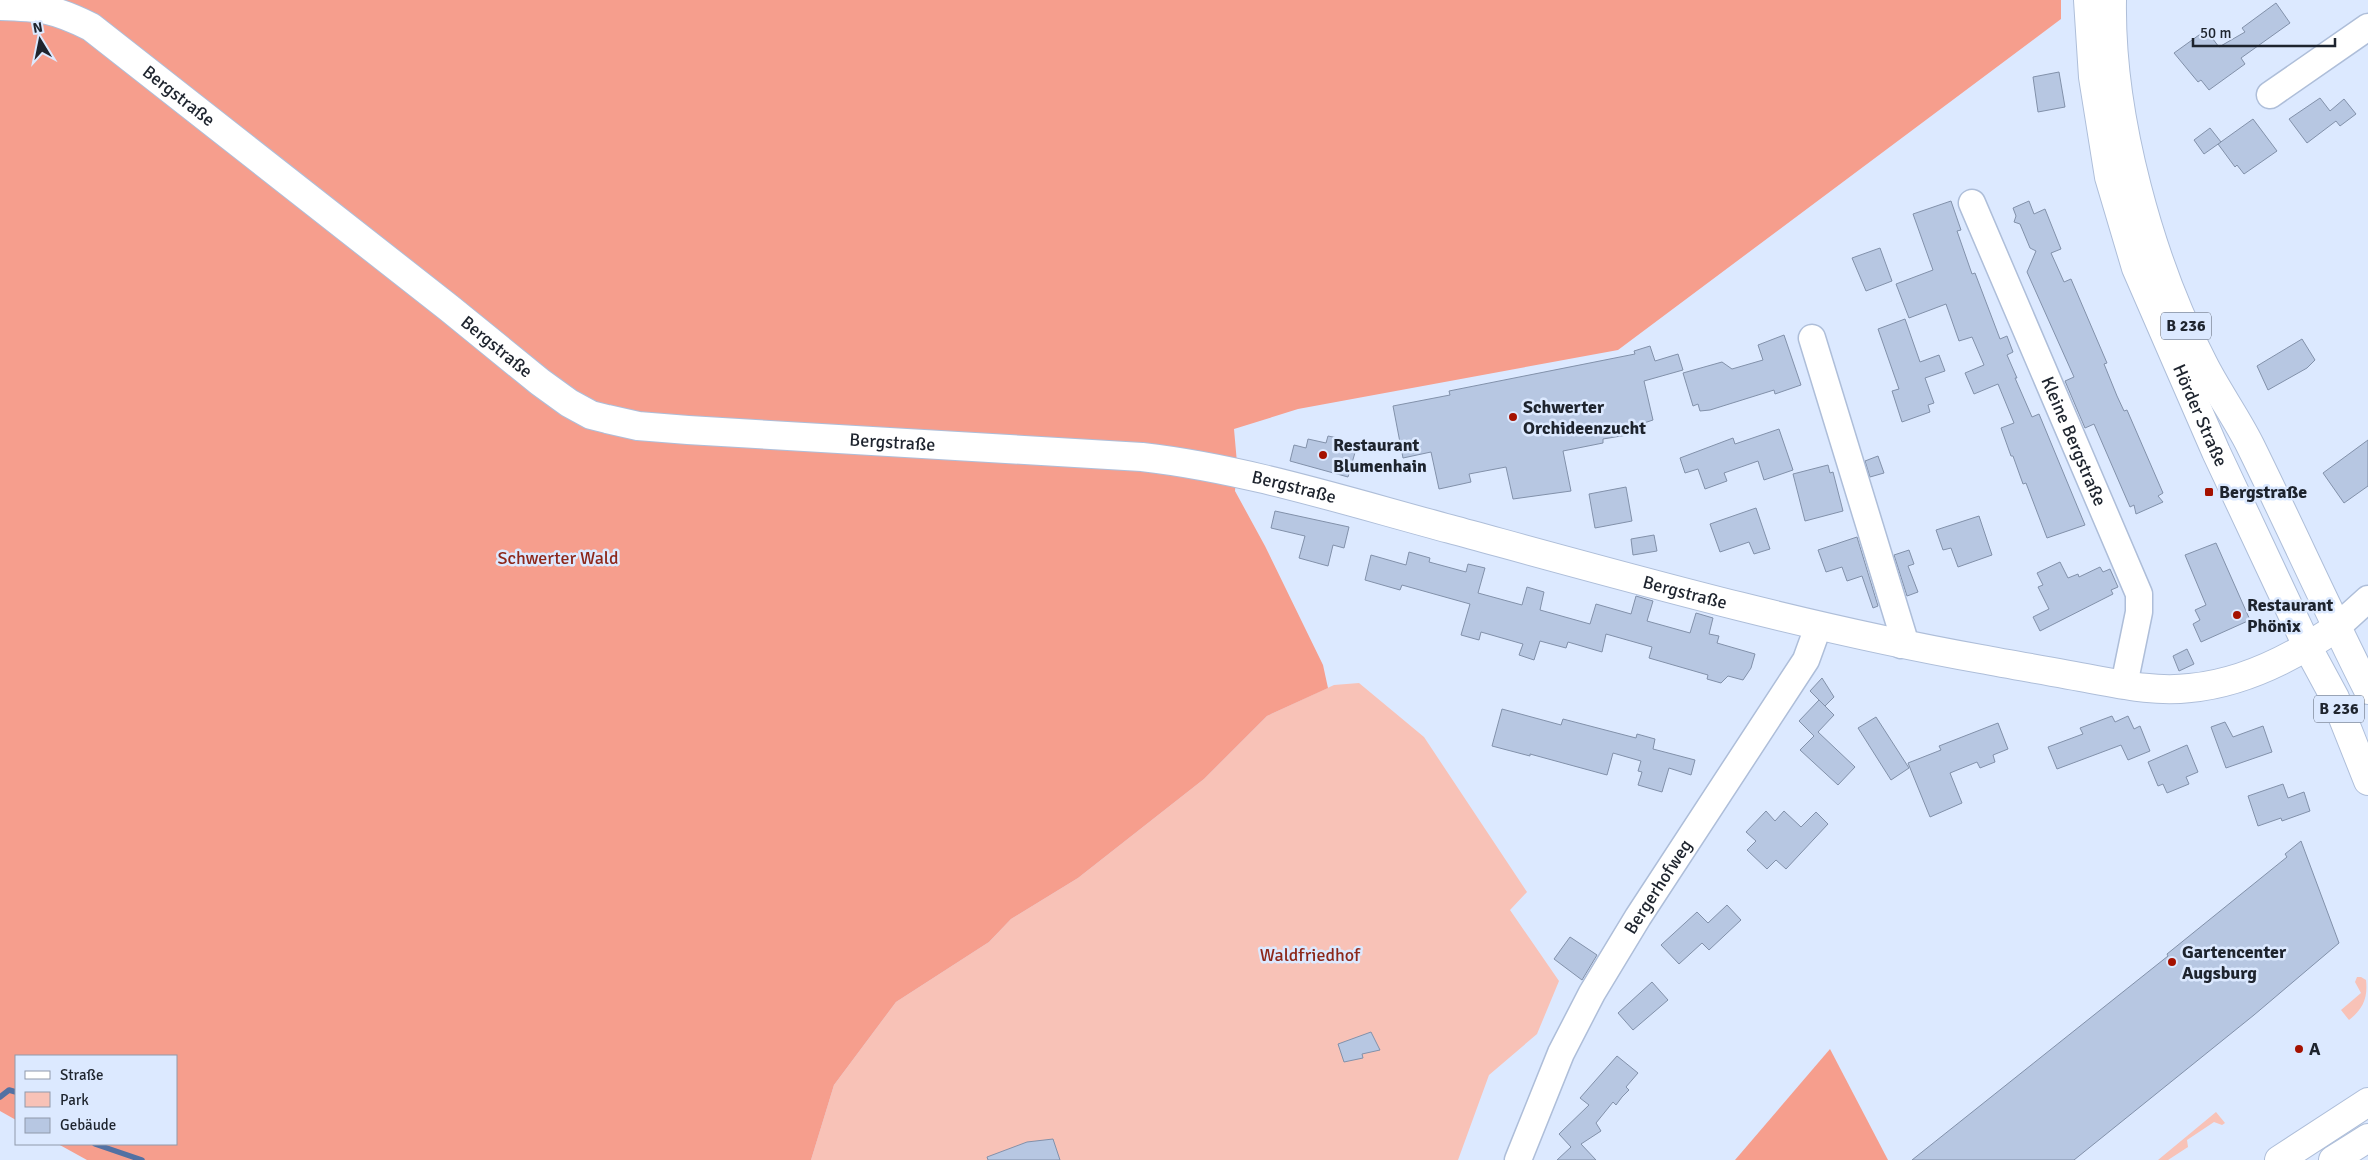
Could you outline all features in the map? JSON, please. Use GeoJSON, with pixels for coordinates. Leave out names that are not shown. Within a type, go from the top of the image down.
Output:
{"type":"FeatureCollection","features":[{"type":"Feature","properties":{"kind":"main road","name":"Hörder Straße"},"geometry":{"type":"LineString","coordinates":[[2088,0],[2093,77],[2109,177],[2136,268],[2216,452],[2308,648],[2335,698],[2368,781]]}},
{"type":"Feature","properties":{"kind":"main road","name":"Hörder Straße"},"geometry":{"type":"LineString","coordinates":[[2112,0],[2120,104],[2133,169],[2152,236],[2178,308],[2203,363],[2248,442],[2368,690]]}},
{"type":"Feature","properties":{"kind":"main road","name":"Bergstraße"},"geometry":{"type":"LineString","coordinates":[[0,6],[48,9],[61,12],[91,27],[341,226],[449,308],[540,382],[569,403],[591,415],[638,426],[1142,457],[1178,461],[1287,485],[1687,593],[1818,626],[1901,645],[2160,690],[2198,687],[2270,666],[2308,648],[2338,627]]}},
{"type":"Feature","properties":{"kind":"main road"},"geometry":{"type":"LineString","coordinates":[[2279,1160],[2367,1102]]}},
{"type":"Feature","properties":{"kind":"main road"},"geometry":{"type":"LineString","coordinates":[[2333,1160],[2368,1138]]}},
{"type":"Feature","properties":{"kind":"street"},"geometry":{"type":"LineString","coordinates":[[2270,96],[2368,26]]}},
{"type":"Feature","properties":{"kind":"street","name":"Kleine Bergstraße"},"geometry":{"type":"LineString","coordinates":[[1972,203],[2139,594],[2139,612],[2124,685]]}},
{"type":"Feature","properties":{"kind":"street"},"geometry":{"type":"LineString","coordinates":[[1812,338],[1903,636],[1901,645]]}},
{"type":"Feature","properties":{"kind":"street"},"geometry":{"type":"LineString","coordinates":[[2338,627],[2368,599]]}},
{"type":"Feature","properties":{"kind":"street","name":"Bergerhofweg"},"geometry":{"type":"LineString","coordinates":[[1518,1160],[1546,1087],[1579,1015],[1638,917],[1806,660],[1818,626]]}},
{"type":"Feature","properties":{"kind":"green space","name":"Schwerter Wald"},"geometry":{"type":"Polygon","coordinates":[[[0,0],[2061,0],[2061,19],[1618,350],[1298,409],[1234,429],[1237,463],[1235,491],[1265,546],[1323,665],[1328,688],[1267,716],[1204,779],[1078,878],[1011,919],[989,942],[896,1002],[834,1085],[811,1160],[87,1160],[60,1145],[178,1145],[178,1055],[15,1055],[15,1119],[0,1111],[0,0]]]}},
{"type":"Feature","properties":{"kind":"green space","name":"Waldfriedhof"},"geometry":{"type":"Polygon","coordinates":[[[1359,683],[1424,737],[1527,892],[1510,910],[1559,981],[1537,1034],[1489,1075],[1458,1160],[811,1160],[834,1085],[896,1002],[989,942],[1011,919],[1078,878],[1204,779],[1267,716],[1334,685],[1359,683]]]}},
{"type":"Feature","properties":{"kind":"green space"},"geometry":{"type":"Polygon","coordinates":[[[2357,977],[2366,980],[2365,998],[2358,1012],[2349,1020],[2341,1010],[2361,993],[2355,982],[2357,977]]]}},
{"type":"Feature","properties":{"kind":"green space"},"geometry":{"type":"Polygon","coordinates":[[[1830,1049],[1888,1160],[1735,1160],[1830,1049]]]}},
{"type":"Feature","properties":{"kind":"green space"},"geometry":{"type":"Polygon","coordinates":[[[2216,1112],[2225,1123],[2222,1125],[2214,1122],[2187,1140],[2188,1147],[2168,1160],[2158,1160],[2216,1112]]]}},
{"type":"Feature","properties":{"kind":"building"},"geometry":{"type":"Polygon","coordinates":[[[2276,3],[2290,23],[2241,58],[2245,64],[2209,90],[2201,80],[2198,82],[2174,53],[2206,30],[2219,47],[2245,32],[2242,28],[2276,3]]]}},
{"type":"Feature","properties":{"kind":"building"},"geometry":{"type":"Polygon","coordinates":[[[2059,72],[2065,107],[2038,112],[2033,77],[2059,72]]]}},
{"type":"Feature","properties":{"kind":"building"},"geometry":{"type":"Polygon","coordinates":[[[2320,98],[2330,111],[2344,99],[2356,114],[2340,126],[2336,121],[2307,143],[2289,119],[2320,98]]]}},
{"type":"Feature","properties":{"kind":"building"},"geometry":{"type":"Polygon","coordinates":[[[2253,119],[2277,151],[2244,174],[2237,165],[2235,167],[2218,144],[2253,119]]]}},
{"type":"Feature","properties":{"kind":"building"},"geometry":{"type":"Polygon","coordinates":[[[2210,128],[2221,142],[2204,154],[2194,140],[2210,128]]]}},
{"type":"Feature","properties":{"kind":"building"},"geometry":{"type":"Polygon","coordinates":[[[1951,201],[1961,230],[1957,231],[1972,274],[1975,273],[2000,339],[2007,336],[2013,352],[2007,355],[2017,378],[2015,378],[2032,417],[2039,414],[2085,525],[2047,538],[2026,483],[2023,484],[2001,428],[2014,423],[1998,384],[1974,394],[1965,373],[1984,365],[1972,337],[1959,341],[1946,304],[1909,318],[1896,284],[1933,270],[1913,214],[1951,201]]]}},
{"type":"Feature","properties":{"kind":"building"},"geometry":{"type":"Polygon","coordinates":[[[2029,201],[2034,214],[2045,209],[2061,249],[2051,253],[2064,282],[2071,279],[2107,363],[2104,364],[2117,396],[2124,411],[2127,410],[2163,493],[2158,496],[2163,502],[2136,514],[2134,505],[2130,507],[2094,424],[2085,428],[2065,381],[2074,377],[2027,272],[2036,251],[2030,248],[2020,224],[2014,222],[2016,216],[2013,208],[2029,201]]]}},
{"type":"Feature","properties":{"kind":"building"},"geometry":{"type":"Polygon","coordinates":[[[1880,248],[1892,281],[1866,291],[1852,258],[1880,248]]]}},
{"type":"Feature","properties":{"kind":"building"},"geometry":{"type":"Polygon","coordinates":[[[1905,319],[1920,362],[1939,355],[1945,371],[1925,378],[1934,403],[1928,405],[1930,412],[1902,422],[1892,391],[1899,389],[1878,329],[1905,319]]]}},
{"type":"Feature","properties":{"kind":"building"},"geometry":{"type":"Polygon","coordinates":[[[1784,335],[1801,385],[1775,394],[1774,390],[1710,410],[1700,411],[1698,404],[1693,406],[1683,373],[1722,362],[1732,369],[1763,360],[1758,345],[1784,335]]]}},
{"type":"Feature","properties":{"kind":"building"},"geometry":{"type":"Polygon","coordinates":[[[2302,339],[2315,360],[2307,368],[2268,390],[2257,366],[2302,339]]]}},
{"type":"Feature","properties":{"kind":"building","name":"Schwerter Orchideenzucht"},"geometry":{"type":"Polygon","coordinates":[[[1650,346],[1655,361],[1678,354],[1683,370],[1644,381],[1653,420],[1632,427],[1633,434],[1603,439],[1603,443],[1563,451],[1571,491],[1513,499],[1506,467],[1469,474],[1471,482],[1439,489],[1431,452],[1403,458],[1393,406],[1450,395],[1449,391],[1635,354],[1634,351],[1650,346]]]}},
{"type":"Feature","properties":{"kind":"building"},"geometry":{"type":"Polygon","coordinates":[[[1779,429],[1793,470],[1764,480],[1758,461],[1724,473],[1727,481],[1705,489],[1698,469],[1685,473],[1680,458],[1733,438],[1735,444],[1779,429]]]}},
{"type":"Feature","properties":{"kind":"building","name":"Restaurant Blumenhain"},"geometry":{"type":"Polygon","coordinates":[[[1328,436],[1343,439],[1341,445],[1356,449],[1348,477],[1290,461],[1294,445],[1306,448],[1308,439],[1326,443],[1328,436]]]}},
{"type":"Feature","properties":{"kind":"building"},"geometry":{"type":"Polygon","coordinates":[[[2368,440],[2368,486],[2344,503],[2323,473],[2368,440]]]}},
{"type":"Feature","properties":{"kind":"building"},"geometry":{"type":"Polygon","coordinates":[[[1878,456],[1884,473],[1870,477],[1865,461],[1878,456]]]}},
{"type":"Feature","properties":{"kind":"building"},"geometry":{"type":"Polygon","coordinates":[[[1828,465],[1830,473],[1833,472],[1843,511],[1805,521],[1793,474],[1828,465]]]}},
{"type":"Feature","properties":{"kind":"building"},"geometry":{"type":"Polygon","coordinates":[[[1626,487],[1632,521],[1595,528],[1589,494],[1626,487]]]}},
{"type":"Feature","properties":{"kind":"building"},"geometry":{"type":"Polygon","coordinates":[[[1756,508],[1770,549],[1754,554],[1749,542],[1720,552],[1710,524],[1756,508]]]}},
{"type":"Feature","properties":{"kind":"building"},"geometry":{"type":"Polygon","coordinates":[[[1275,511],[1349,527],[1344,548],[1333,545],[1328,566],[1299,558],[1305,536],[1271,528],[1275,511]]]}},
{"type":"Feature","properties":{"kind":"building"},"geometry":{"type":"Polygon","coordinates":[[[1979,516],[1992,555],[1958,567],[1951,548],[1943,550],[1936,530],[1979,516]]]}},
{"type":"Feature","properties":{"kind":"building"},"geometry":{"type":"Polygon","coordinates":[[[1654,535],[1657,551],[1633,555],[1631,539],[1654,535]]]}},
{"type":"Feature","properties":{"kind":"building"},"geometry":{"type":"Polygon","coordinates":[[[1857,537],[1878,606],[1873,608],[1862,576],[1847,581],[1842,567],[1826,572],[1818,550],[1857,537]]]}},
{"type":"Feature","properties":{"kind":"building"},"geometry":{"type":"Polygon","coordinates":[[[2216,543],[2250,620],[2201,642],[2193,624],[2200,620],[2195,610],[2206,605],[2185,555],[2216,543]]]}},
{"type":"Feature","properties":{"kind":"building"},"geometry":{"type":"Polygon","coordinates":[[[1909,550],[1914,564],[1908,566],[1918,592],[1907,596],[1894,555],[1909,550]]]}},
{"type":"Feature","properties":{"kind":"building"},"geometry":{"type":"Polygon","coordinates":[[[1409,552],[1430,558],[1429,562],[1466,572],[1468,564],[1485,568],[1478,593],[1522,605],[1527,587],[1544,592],[1540,610],[1590,624],[1596,604],[1631,614],[1636,596],[1653,601],[1647,621],[1690,633],[1696,613],[1713,618],[1709,634],[1719,636],[1717,643],[1755,654],[1751,668],[1743,680],[1728,676],[1721,683],[1707,679],[1708,675],[1649,658],[1652,647],[1606,634],[1602,652],[1568,642],[1566,648],[1540,641],[1534,660],[1519,655],[1523,644],[1481,632],[1479,640],[1461,635],[1470,604],[1402,585],[1400,590],[1365,580],[1371,555],[1406,565],[1409,552]]]}},
{"type":"Feature","properties":{"kind":"building"},"geometry":{"type":"Polygon","coordinates":[[[2060,562],[2068,578],[2078,574],[2079,577],[2100,567],[2103,572],[2110,569],[2118,587],[2111,590],[2113,594],[2040,631],[2033,617],[2049,609],[2038,587],[2043,585],[2037,573],[2060,562]]]}},
{"type":"Feature","properties":{"kind":"building"},"geometry":{"type":"Polygon","coordinates":[[[2187,649],[2194,664],[2179,671],[2173,656],[2187,649]]]}},
{"type":"Feature","properties":{"kind":"building"},"geometry":{"type":"Polygon","coordinates":[[[1822,678],[1834,697],[1825,706],[1810,691],[1822,678]]]}},
{"type":"Feature","properties":{"kind":"building"},"geometry":{"type":"Polygon","coordinates":[[[1819,700],[1834,715],[1818,732],[1855,767],[1838,785],[1800,750],[1814,736],[1799,721],[1819,700]]]}},
{"type":"Feature","properties":{"kind":"building"},"geometry":{"type":"Polygon","coordinates":[[[1502,709],[1561,725],[1563,719],[1636,738],[1637,734],[1655,739],[1653,749],[1695,760],[1691,775],[1669,768],[1662,792],[1638,785],[1642,772],[1638,771],[1641,761],[1613,753],[1607,775],[1530,754],[1530,756],[1492,746],[1502,709]]]}},
{"type":"Feature","properties":{"kind":"building"},"geometry":{"type":"Polygon","coordinates":[[[2112,716],[2115,722],[2128,716],[2134,729],[2140,726],[2150,751],[2128,760],[2121,745],[2057,769],[2048,747],[2083,734],[2080,728],[2112,716]]]}},
{"type":"Feature","properties":{"kind":"building"},"geometry":{"type":"Polygon","coordinates":[[[1876,717],[1909,768],[1891,780],[1858,728],[1876,717]]]}},
{"type":"Feature","properties":{"kind":"building"},"geometry":{"type":"Polygon","coordinates":[[[2225,722],[2233,737],[2263,726],[2272,752],[2226,768],[2211,727],[2225,722]]]}},
{"type":"Feature","properties":{"kind":"building"},"geometry":{"type":"Polygon","coordinates":[[[1998,723],[2008,749],[1993,755],[1995,762],[1980,768],[1977,762],[1950,773],[1962,803],[1930,817],[1908,763],[1941,750],[1939,746],[1998,723]]]}},
{"type":"Feature","properties":{"kind":"building"},"geometry":{"type":"Polygon","coordinates":[[[2187,745],[2198,772],[2186,777],[2189,784],[2167,793],[2163,784],[2158,786],[2148,762],[2187,745]]]}},
{"type":"Feature","properties":{"kind":"building"},"geometry":{"type":"Polygon","coordinates":[[[2283,784],[2288,798],[2304,792],[2310,811],[2282,821],[2281,818],[2258,826],[2248,796],[2283,784]]]}},
{"type":"Feature","properties":{"kind":"building"},"geometry":{"type":"Polygon","coordinates":[[[1766,811],[1775,821],[1784,811],[1801,827],[1816,812],[1828,824],[1786,869],[1776,860],[1767,869],[1747,850],[1756,841],[1746,832],[1766,811]]]}},
{"type":"Feature","properties":{"kind":"building","name":"Gartencenter Augsburg"},"geometry":{"type":"Polygon","coordinates":[[[2301,841],[2339,943],[2254,1015],[2074,1160],[1912,1160],[2168,956],[2167,954],[2287,857],[2285,854],[2301,841]]]}},
{"type":"Feature","properties":{"kind":"building"},"geometry":{"type":"Polygon","coordinates":[[[1727,905],[1741,920],[1709,950],[1702,943],[1679,964],[1661,945],[1697,912],[1708,923],[1727,905]]]}},
{"type":"Feature","properties":{"kind":"building"},"geometry":{"type":"Polygon","coordinates":[[[1570,937],[1597,955],[1582,980],[1554,959],[1570,937]]]}},
{"type":"Feature","properties":{"kind":"building"},"geometry":{"type":"Polygon","coordinates":[[[1652,982],[1668,1000],[1633,1030],[1618,1013],[1652,982]]]}},
{"type":"Feature","properties":{"kind":"building"},"geometry":{"type":"Polygon","coordinates":[[[1371,1032],[1380,1050],[1362,1054],[1363,1058],[1344,1062],[1338,1044],[1371,1032]]]}},
{"type":"Feature","properties":{"kind":"building"},"geometry":{"type":"Polygon","coordinates":[[[1617,1056],[1638,1073],[1626,1087],[1629,1090],[1616,1105],[1613,1102],[1596,1123],[1601,1131],[1581,1144],[1596,1160],[1557,1160],[1571,1147],[1559,1134],[1589,1105],[1580,1098],[1617,1056]]]}},
{"type":"Feature","properties":{"kind":"building"},"geometry":{"type":"Polygon","coordinates":[[[1053,1139],[1060,1160],[988,1160],[987,1157],[1027,1142],[1053,1139]]]}},
{"type":"Feature","properties":{"kind":"waterway"},"geometry":{"type":"LineString","coordinates":[[0,1097],[9,1090],[15,1092]]}},
{"type":"Feature","properties":{"kind":"waterway"},"geometry":{"type":"LineString","coordinates":[[98,1145],[142,1160]]}},
{"type":"Feature","properties":{"kind":"place","name":"Schwerter Orchideenzucht"},"geometry":{"type":"Point","coordinates":[1513,417]}},
{"type":"Feature","properties":{"kind":"place","name":"Restaurant Blumenhain"},"geometry":{"type":"Point","coordinates":[1323,455]}},
{"type":"Feature","properties":{"kind":"place","name":"Bergstraße"},"geometry":{"type":"Point","coordinates":[2209,492]}},
{"type":"Feature","properties":{"kind":"place","name":"Restaurant Phönix"},"geometry":{"type":"Point","coordinates":[2237,615]}},
{"type":"Feature","properties":{"kind":"place","name":"Gartencenter Augsburg"},"geometry":{"type":"Point","coordinates":[2172,962]}},
{"type":"Feature","properties":{"kind":"place","name":"A"},"geometry":{"type":"Point","coordinates":[2299,1049]}}]}
